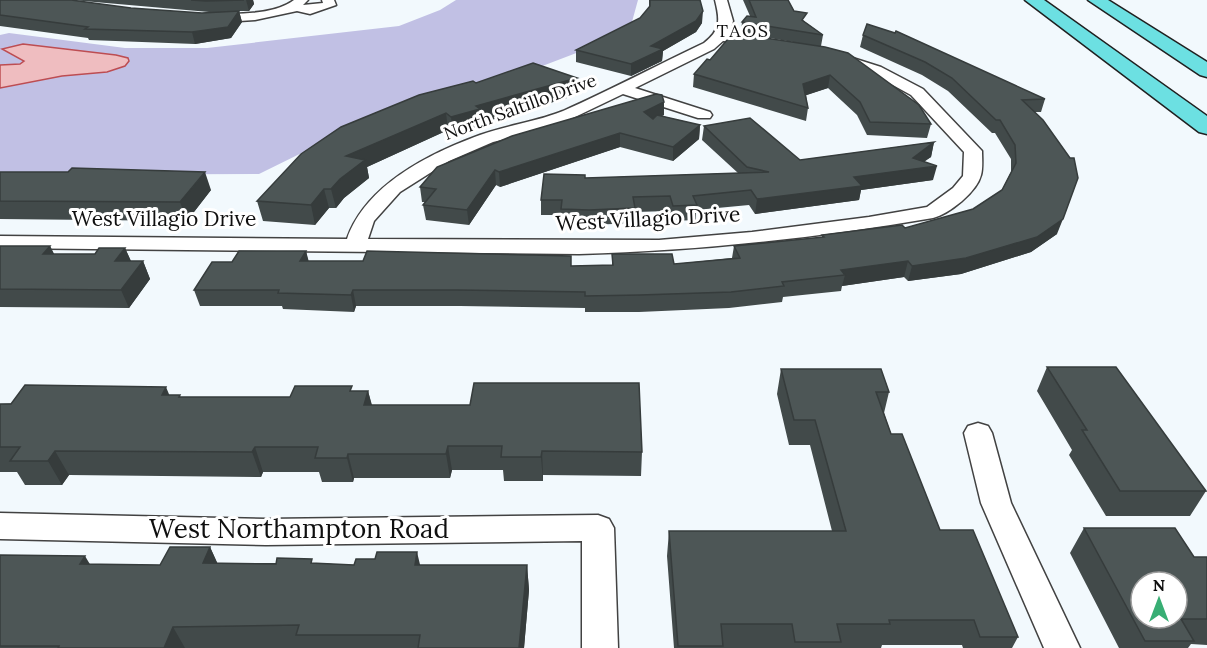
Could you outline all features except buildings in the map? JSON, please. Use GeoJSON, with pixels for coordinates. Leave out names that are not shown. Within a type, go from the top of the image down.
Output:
{"type":"FeatureCollection","features":[{"type":"Feature","properties":{"kind":"highway"},"geometry":{"type":"LineString","coordinates":[[1033,0],[1207,127]]}},
{"type":"Feature","properties":{"kind":"highway"},"geometry":{"type":"LineString","coordinates":[[1096,0],[1207,71]]}},
{"type":"Feature","properties":{"kind":"street"},"geometry":{"type":"LineString","coordinates":[[197,19],[255,16],[298,4],[322,8],[330,5],[328,0]]}},
{"type":"Feature","properties":{"kind":"street"},"geometry":{"type":"LineString","coordinates":[[721,0],[727,21],[722,37],[784,45]]}},
{"type":"Feature","properties":{"kind":"street","name":"North Saltillo Drive"},"geometry":{"type":"LineString","coordinates":[[356,244],[364,220],[393,188],[443,157],[487,138],[540,125],[624,89],[722,37]]}},
{"type":"Feature","properties":{"kind":"street","name":"West Villagio Drive"},"geometry":{"type":"LineString","coordinates":[[0,242],[579,248],[659,246],[752,238],[933,212],[960,192],[972,176],[973,151],[917,92],[876,70],[818,52]]}},
{"type":"Feature","properties":{"kind":"street"},"geometry":{"type":"LineString","coordinates":[[624,89],[704,114]]}},
{"type":"Feature","properties":{"kind":"street"},"geometry":{"type":"LineString","coordinates":[[978,433],[996,503],[1062,648]]}},
{"type":"Feature","properties":{"kind":"street","name":"West Northampton Road"},"geometry":{"type":"LineString","coordinates":[[0,526],[266,532],[598,528],[600,648]]}},
{"type":"Feature","properties":{"kind":"shaded area"},"geometry":{"type":"Polygon","coordinates":[[[456,0],[638,0],[630,29],[524,73],[328,140],[259,174],[0,175],[0,35],[9,33],[125,48],[207,48],[399,26],[440,10],[456,0]]]}},
{"type":"Feature","properties":{"kind":"shaded area"},"geometry":{"type":"Polygon","coordinates":[[[23,44],[116,55],[128,58],[129,61],[125,66],[107,72],[62,76],[0,88],[0,65],[20,64],[24,61],[2,49],[23,44]]]}},
{"type":"Feature","properties":{"kind":"district","name":"TAOS"},"geometry":{"type":"Point","coordinates":[743,31]}}]}
